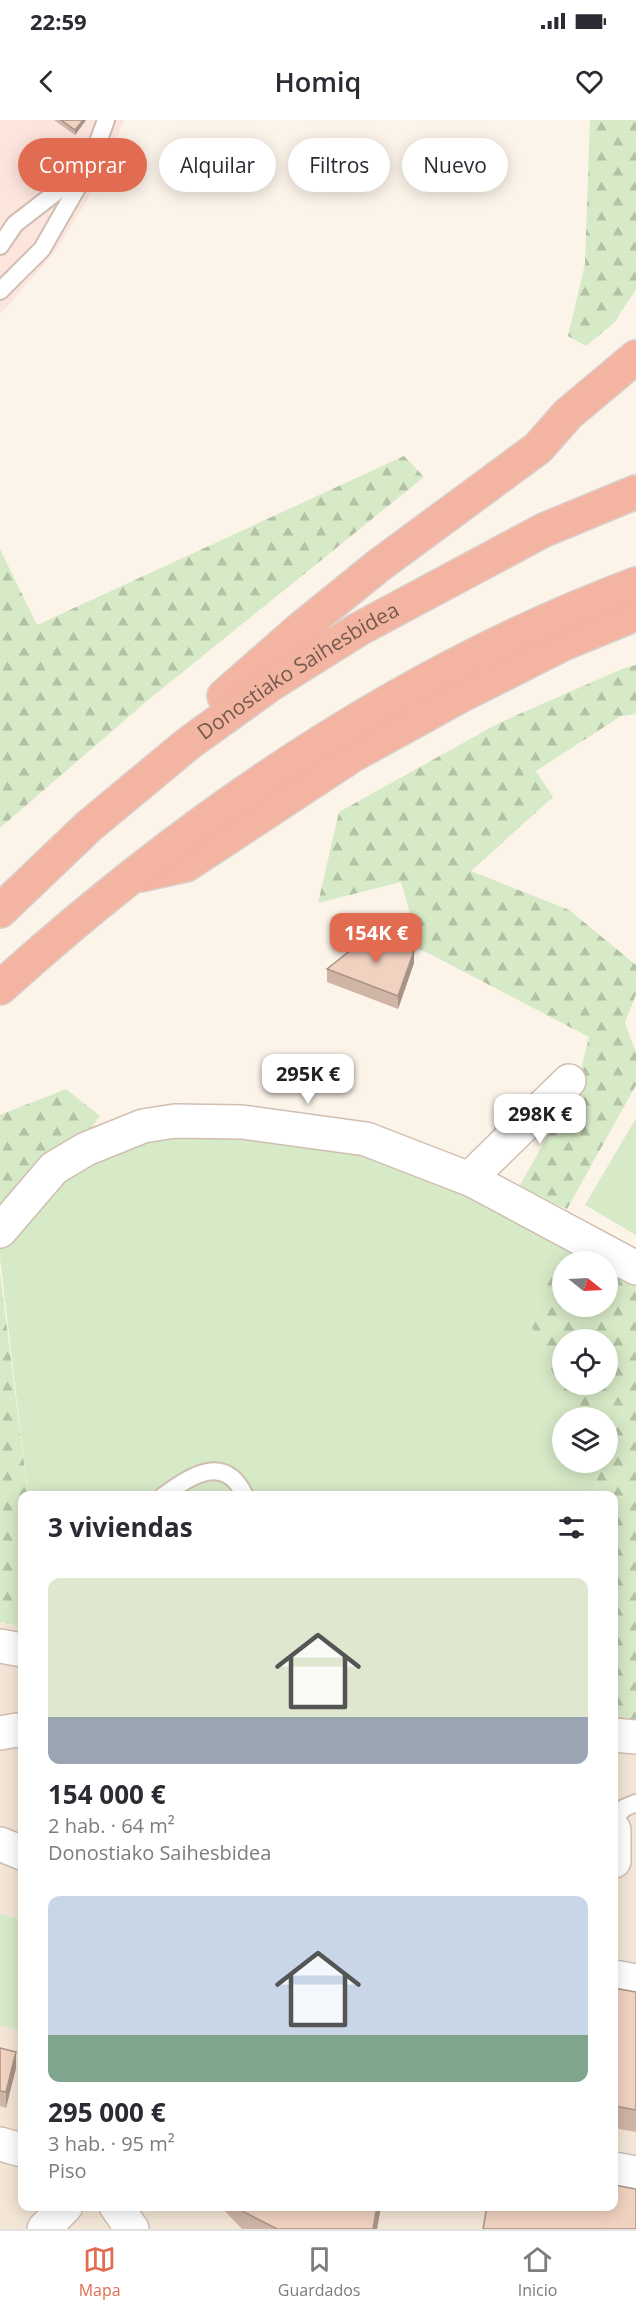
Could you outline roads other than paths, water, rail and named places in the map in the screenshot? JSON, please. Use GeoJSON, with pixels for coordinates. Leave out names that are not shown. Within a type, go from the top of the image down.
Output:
{"type":"FeatureCollection","features":[{"type":"Feature","properties":{"kind":"highway"},"geometry":{"type":"LineString","coordinates":[[538,448],[568,414],[636,357]]}},
{"type":"Feature","properties":{"kind":"highway"},"geometry":{"type":"LineString","coordinates":[[189,743],[227,691],[378,566],[538,448],[636,383]]}},
{"type":"Feature","properties":{"kind":"highway","name":"Donostiako Saihesbidea"},"geometry":{"type":"LineString","coordinates":[[0,911],[89,826],[189,743],[272,684],[359,629],[544,530],[636,492]]}},
{"type":"Feature","properties":{"kind":"highway"},"geometry":{"type":"LineString","coordinates":[[0,988],[129,878],[217,812],[378,707],[497,642],[636,584]]}},
{"type":"Feature","properties":{"kind":"highway"},"geometry":{"type":"LineString","coordinates":[[129,878],[186,865],[353,755],[460,696],[566,643],[636,614]]}},
{"type":"Feature","properties":{"kind":"highway"},"geometry":{"type":"LineString","coordinates":[[566,643],[636,633]]}},
{"type":"Feature","properties":{"kind":"street"},"geometry":{"type":"LineString","coordinates":[[472,1180],[477,1171],[569,1081]]}},
{"type":"Feature","properties":{"kind":"street"},"geometry":{"type":"LineString","coordinates":[[0,1231],[54,1168],[86,1149],[143,1125],[175,1121],[242,1122],[366,1138],[472,1180],[636,1268]]}},
{"type":"Feature","properties":{"kind":"street"},"geometry":{"type":"LineString","coordinates":[[0,1646],[18,1649]]}},
{"type":"Feature","properties":{"kind":"street"},"geometry":{"type":"LineString","coordinates":[[0,1733],[18,1730]]}},
{"type":"Feature","properties":{"kind":"street"},"geometry":{"type":"LineString","coordinates":[[618,1735],[636,1737]]}},
{"type":"Feature","properties":{"kind":"street"},"geometry":{"type":"LineString","coordinates":[[618,1978],[636,1981]]}},
{"type":"Feature","properties":{"kind":"street"},"geometry":{"type":"LineString","coordinates":[[0,2144],[18,2149]]}},
{"type":"Feature","properties":{"kind":"street"},"geometry":{"type":"LineString","coordinates":[[618,2170],[636,2173]]}},
{"type":"Feature","properties":{"kind":"street"},"geometry":{"type":"LineString","coordinates":[[44,2229],[61,2211]]}},
{"type":"Feature","properties":{"kind":"street"},"geometry":{"type":"LineString","coordinates":[[119,2211],[132,2229]]}},
{"type":"Feature","properties":{"kind":"lane"},"geometry":{"type":"LineString","coordinates":[[99,138],[106,120]]}},
{"type":"Feature","properties":{"kind":"lane"},"geometry":{"type":"LineString","coordinates":[[0,246],[15,224],[57,192]]}},
{"type":"Feature","properties":{"kind":"lane"},"geometry":{"type":"LineString","coordinates":[[0,291],[42,249],[75,192]]}},
{"type":"Feature","properties":{"kind":"lane"},"geometry":{"type":"LineString","coordinates":[[171,1491],[194,1476],[215,1470],[231,1475],[242,1491]]}},
{"type":"Feature","properties":{"kind":"lane"},"geometry":{"type":"LineString","coordinates":[[618,1815],[624,1808],[636,1803]]}}]}
